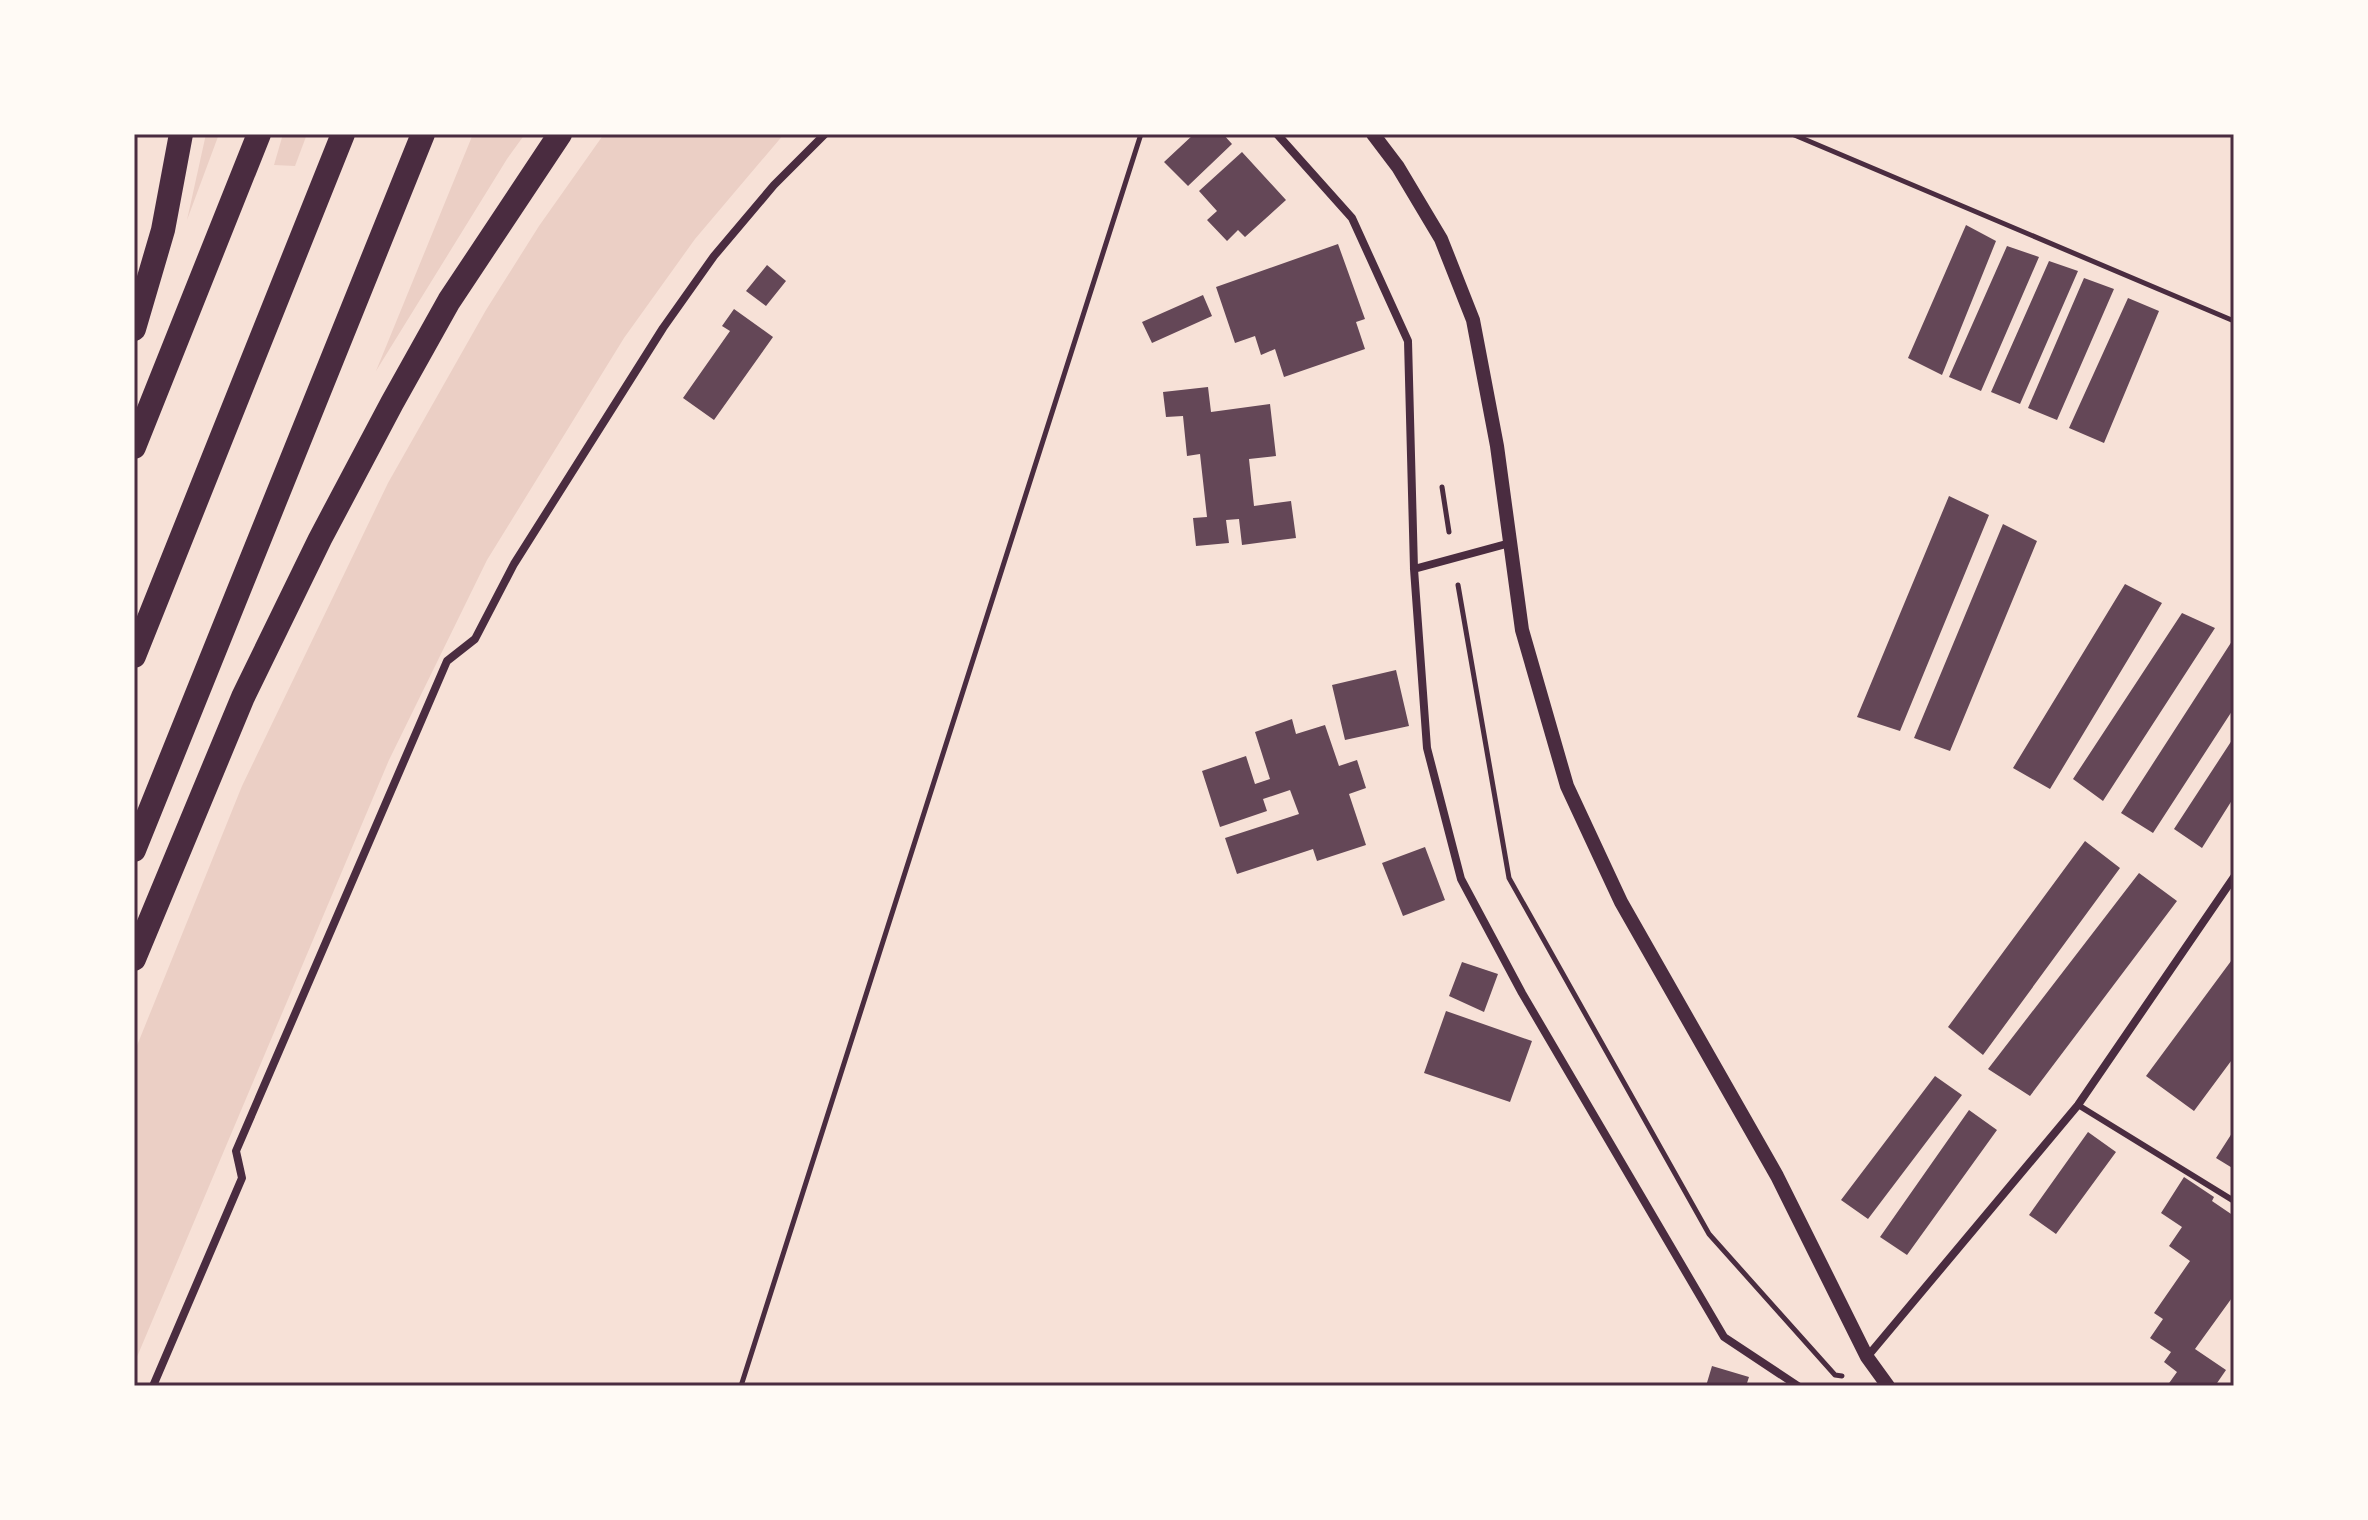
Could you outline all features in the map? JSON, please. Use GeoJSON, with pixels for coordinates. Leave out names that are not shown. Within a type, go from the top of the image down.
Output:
{"type":"FeatureCollection","features":[{"type":"Feature","properties":{"kind":"highway"},"geometry":{"type":"LineString","coordinates":[[134,329],[163,230],[181,134]]}},
{"type":"Feature","properties":{"kind":"highway"},"geometry":{"type":"LineString","coordinates":[[134,447],[259,134]]}},
{"type":"Feature","properties":{"kind":"highway"},"geometry":{"type":"LineString","coordinates":[[134,656],[343,134]]}},
{"type":"Feature","properties":{"kind":"highway"},"geometry":{"type":"LineString","coordinates":[[134,850],[423,134]]}},
{"type":"Feature","properties":{"kind":"highway"},"geometry":{"type":"LineString","coordinates":[[134,959],[243,697],[320,539],[449,301],[560,134]]}},
{"type":"Feature","properties":{"kind":"street"},"geometry":{"type":"LineString","coordinates":[[153,1386],[242,1178],[236,1151],[447,661],[475,639],[514,564],[655,340],[705,268],[774,185],[825,134]]}},
{"type":"Feature","properties":{"kind":"street"},"geometry":{"type":"LineString","coordinates":[[1277,134],[1352,218],[1408,341],[1414,569],[1427,748],[1461,879],[1522,993],[1724,1337],[1798,1386]]}},
{"type":"Feature","properties":{"kind":"street"},"geometry":{"type":"LineString","coordinates":[[1373,134],[1398,167],[1441,239],[1473,320],[1497,446],[1522,630],[1567,786],[1621,902],[1777,1176],[1867,1357],[1888,1386]]}},
{"type":"Feature","properties":{"kind":"street"},"geometry":{"type":"LineString","coordinates":[[1414,569],[1510,543]]}},
{"type":"Feature","properties":{"kind":"street"},"geometry":{"type":"LineString","coordinates":[[1867,1357],[2078,1105],[2234,877]]}},
{"type":"Feature","properties":{"kind":"lane"},"geometry":{"type":"LineString","coordinates":[[2078,1105],[2234,1201]]}},
{"type":"Feature","properties":{"kind":"path"},"geometry":{"type":"LineString","coordinates":[[741,1386],[1141,134]]}},
{"type":"Feature","properties":{"kind":"path"},"geometry":{"type":"LineString","coordinates":[[1792,134],[2234,321]]}},
{"type":"Feature","properties":{"kind":"shaded area"},"geometry":{"type":"Polygon","coordinates":[[[206,134],[219,134],[187,220],[206,134]]]}},
{"type":"Feature","properties":{"kind":"shaded area"},"geometry":{"type":"Polygon","coordinates":[[[283,134],[307,134],[295,166],[274,165],[283,134]]]}},
{"type":"Feature","properties":{"kind":"shaded area"},"geometry":{"type":"Polygon","coordinates":[[[473,134],[525,134],[376,371],[473,134]]]}},
{"type":"Feature","properties":{"kind":"shaded area"},"geometry":{"type":"Polygon","coordinates":[[[604,134],[784,134],[695,239],[624,338],[487,560],[389,760],[134,1364],[134,1053],[242,786],[388,483],[486,310],[539,226],[604,134]]]}},
{"type":"Feature","properties":{"kind":"building"},"geometry":{"type":"Polygon","coordinates":[[[1194,134],[1223,134],[1232,144],[1188,186],[1164,162],[1194,134]]]}},
{"type":"Feature","properties":{"kind":"building"},"geometry":{"type":"Polygon","coordinates":[[[1242,152],[1286,200],[1245,237],[1238,230],[1227,241],[1207,220],[1217,211],[1199,191],[1242,152]]]}},
{"type":"Feature","properties":{"kind":"building"},"geometry":{"type":"Polygon","coordinates":[[[1966,225],[1996,241],[1942,375],[1908,358],[1966,225]]]}},
{"type":"Feature","properties":{"kind":"building"},"geometry":{"type":"Polygon","coordinates":[[[1338,244],[1365,319],[1356,322],[1365,349],[1284,377],[1275,349],[1261,355],[1255,336],[1235,343],[1216,287],[1338,244]]]}},
{"type":"Feature","properties":{"kind":"building"},"geometry":{"type":"Polygon","coordinates":[[[2007,246],[2039,257],[1981,391],[1949,377],[2007,246]]]}},
{"type":"Feature","properties":{"kind":"building"},"geometry":{"type":"Polygon","coordinates":[[[2049,261],[2078,271],[2020,404],[1991,392],[2049,261]]]}},
{"type":"Feature","properties":{"kind":"building"},"geometry":{"type":"Polygon","coordinates":[[[767,265],[786,281],[766,306],[746,291],[767,265]]]}},
{"type":"Feature","properties":{"kind":"building"},"geometry":{"type":"Polygon","coordinates":[[[2084,278],[2114,289],[2057,420],[2028,408],[2084,278]]]}},
{"type":"Feature","properties":{"kind":"building"},"geometry":{"type":"Polygon","coordinates":[[[1203,295],[1212,316],[1152,343],[1142,322],[1203,295]]]}},
{"type":"Feature","properties":{"kind":"building"},"geometry":{"type":"Polygon","coordinates":[[[2128,298],[2159,311],[2104,443],[2069,428],[2128,298]]]}},
{"type":"Feature","properties":{"kind":"building"},"geometry":{"type":"Polygon","coordinates":[[[734,309],[773,337],[714,420],[683,398],[730,331],[722,326],[734,309]]]}},
{"type":"Feature","properties":{"kind":"building"},"geometry":{"type":"Polygon","coordinates":[[[1208,387],[1211,412],[1270,404],[1276,456],[1249,459],[1254,506],[1291,501],[1296,538],[1242,545],[1239,519],[1226,520],[1229,543],[1196,546],[1193,518],[1207,517],[1200,454],[1187,456],[1183,416],[1166,417],[1163,392],[1208,387]]]}},
{"type":"Feature","properties":{"kind":"building"},"geometry":{"type":"Polygon","coordinates":[[[1949,496],[1989,515],[1900,731],[1857,717],[1949,496]]]}},
{"type":"Feature","properties":{"kind":"building"},"geometry":{"type":"Polygon","coordinates":[[[2003,524],[2037,541],[1950,751],[1914,738],[2003,524]]]}},
{"type":"Feature","properties":{"kind":"building"},"geometry":{"type":"Polygon","coordinates":[[[2125,584],[2162,603],[2050,789],[2013,768],[2125,584]]]}},
{"type":"Feature","properties":{"kind":"building"},"geometry":{"type":"Polygon","coordinates":[[[2182,613],[2215,628],[2103,801],[2073,779],[2182,613]]]}},
{"type":"Feature","properties":{"kind":"building"},"geometry":{"type":"Polygon","coordinates":[[[2234,638],[2234,708],[2153,833],[2121,813],[2234,638]]]}},
{"type":"Feature","properties":{"kind":"building"},"geometry":{"type":"Polygon","coordinates":[[[1396,670],[1409,726],[1345,740],[1332,685],[1396,670]]]}},
{"type":"Feature","properties":{"kind":"building"},"geometry":{"type":"Polygon","coordinates":[[[1292,719],[1296,734],[1325,725],[1339,766],[1357,760],[1366,788],[1349,794],[1366,845],[1317,861],[1313,849],[1237,874],[1225,838],[1299,814],[1290,790],[1263,799],[1267,811],[1220,827],[1202,771],[1246,756],[1255,784],[1270,779],[1255,732],[1292,719]]]}},
{"type":"Feature","properties":{"kind":"building"},"geometry":{"type":"Polygon","coordinates":[[[2234,737],[2234,797],[2202,848],[2174,829],[2234,737]]]}},
{"type":"Feature","properties":{"kind":"building"},"geometry":{"type":"Polygon","coordinates":[[[2085,841],[2120,868],[1983,1055],[1948,1027],[2085,841]]]}},
{"type":"Feature","properties":{"kind":"building"},"geometry":{"type":"Polygon","coordinates":[[[1425,847],[1445,900],[1403,916],[1382,863],[1425,847]]]}},
{"type":"Feature","properties":{"kind":"building"},"geometry":{"type":"Polygon","coordinates":[[[2139,873],[2177,901],[2030,1096],[1988,1069],[2139,873]]]}},
{"type":"Feature","properties":{"kind":"building"},"geometry":{"type":"Polygon","coordinates":[[[2234,957],[2234,1057],[2194,1111],[2146,1076],[2234,957]]]}},
{"type":"Feature","properties":{"kind":"building"},"geometry":{"type":"Polygon","coordinates":[[[1462,962],[1498,974],[1484,1012],[1449,996],[1462,962]]]}},
{"type":"Feature","properties":{"kind":"building"},"geometry":{"type":"Polygon","coordinates":[[[1446,1011],[1532,1041],[1510,1102],[1424,1073],[1446,1011]]]}},
{"type":"Feature","properties":{"kind":"building"},"geometry":{"type":"Polygon","coordinates":[[[1935,1076],[1962,1095],[1868,1219],[1841,1200],[1935,1076]]]}},
{"type":"Feature","properties":{"kind":"building"},"geometry":{"type":"Polygon","coordinates":[[[1969,1110],[1997,1130],[1907,1255],[1880,1237],[1969,1110]]]}},
{"type":"Feature","properties":{"kind":"building"},"geometry":{"type":"Polygon","coordinates":[[[2234,1130],[2234,1169],[2216,1158],[2234,1130]]]}},
{"type":"Feature","properties":{"kind":"building"},"geometry":{"type":"Polygon","coordinates":[[[2088,1132],[2116,1152],[2056,1234],[2029,1215],[2088,1132]]]}},
{"type":"Feature","properties":{"kind":"building"},"geometry":{"type":"Polygon","coordinates":[[[2184,1177],[2214,1197],[2212,1201],[2234,1216],[2234,1295],[2195,1349],[2226,1370],[2215,1386],[2167,1386],[2177,1372],[2164,1362],[2171,1352],[2150,1338],[2163,1319],[2154,1313],[2190,1261],[2169,1246],[2182,1227],[2161,1213],[2184,1177]]]}},
{"type":"Feature","properties":{"kind":"building"},"geometry":{"type":"Polygon","coordinates":[[[1712,1366],[1749,1377],[1746,1386],[1706,1386],[1712,1366]]]}}]}
